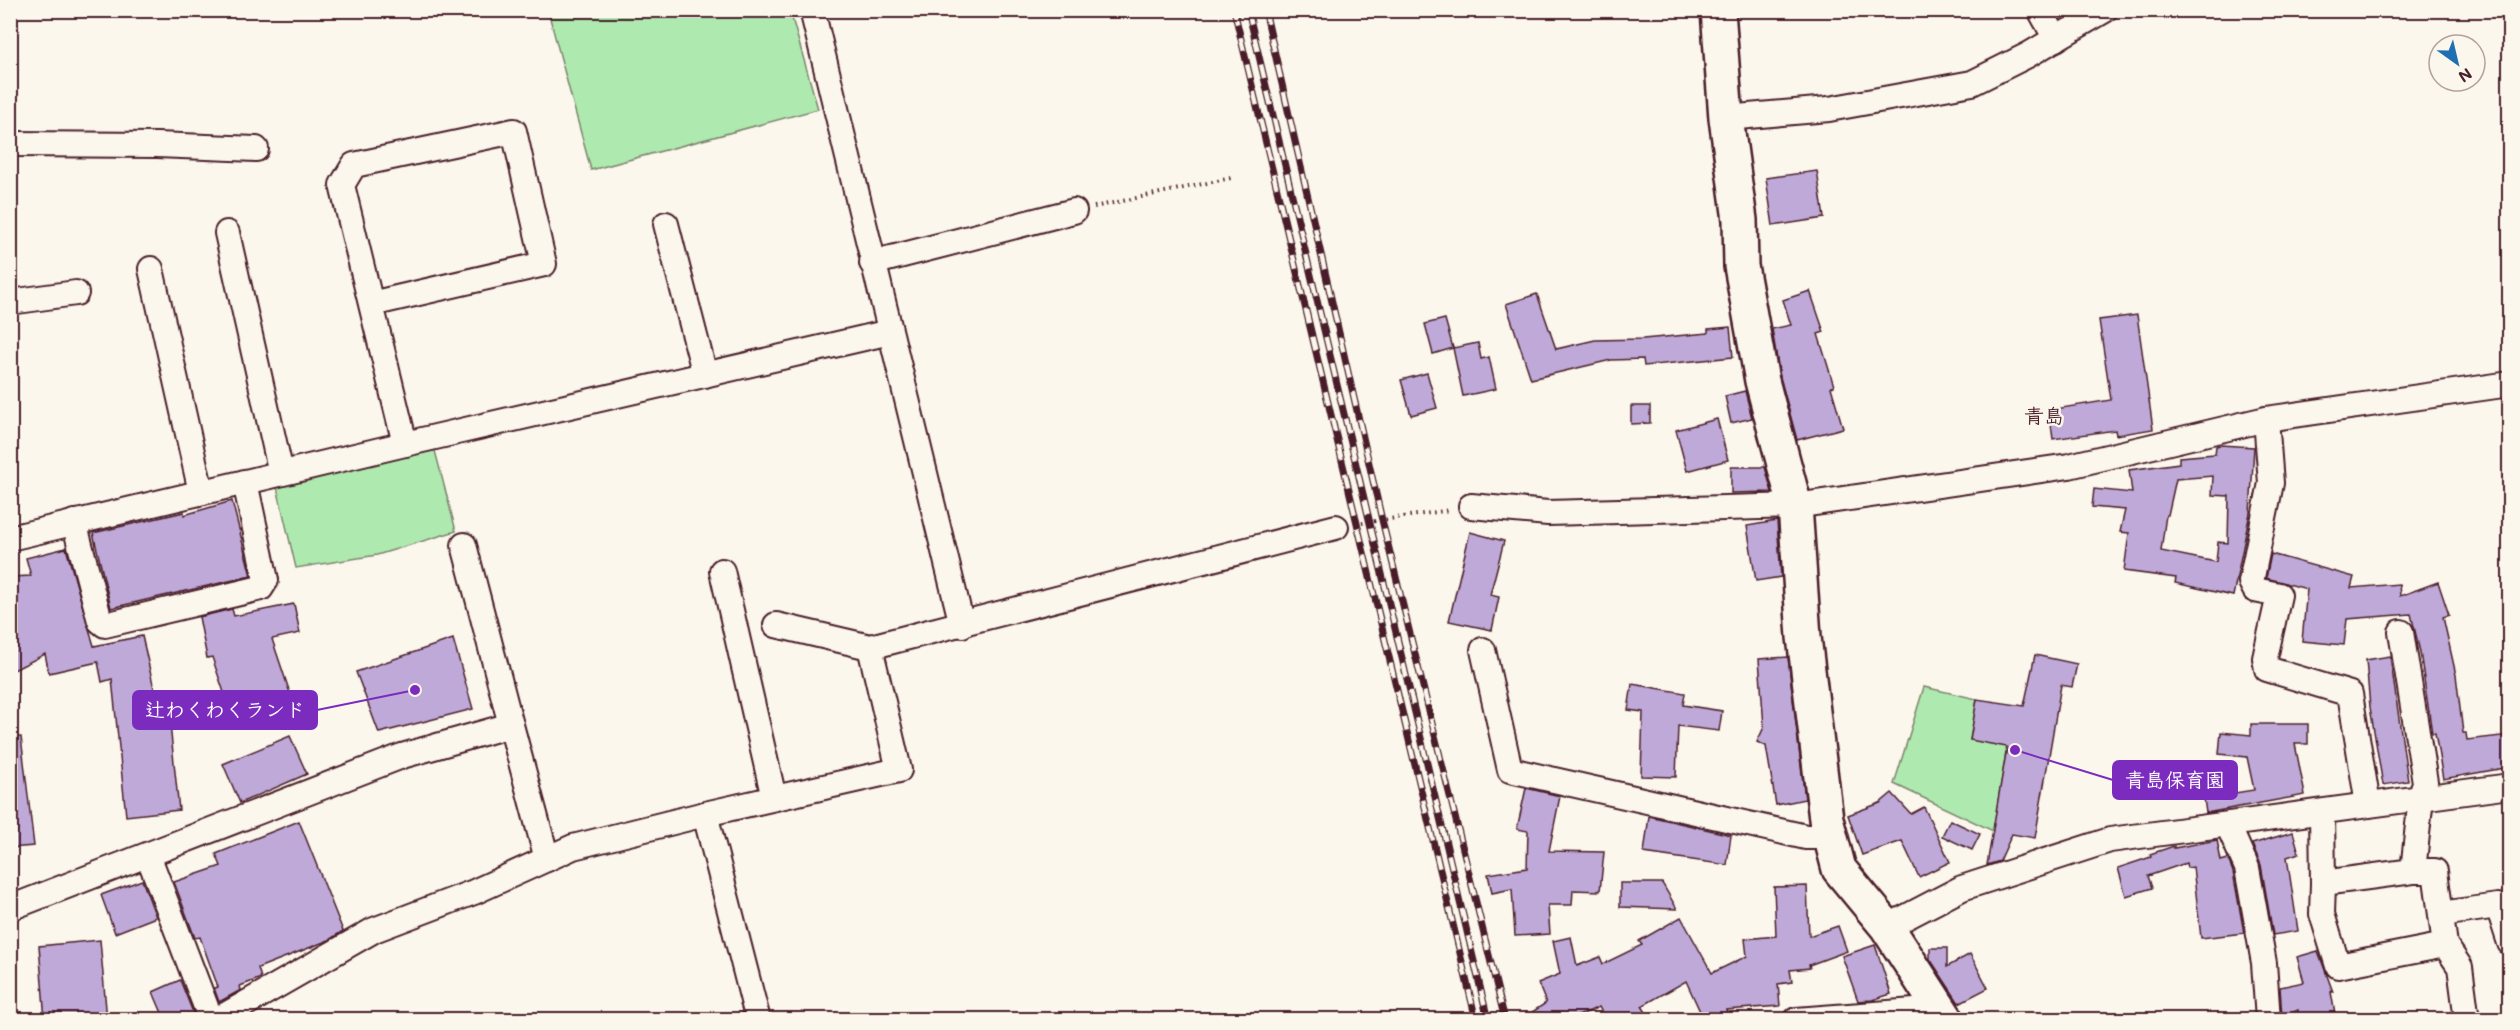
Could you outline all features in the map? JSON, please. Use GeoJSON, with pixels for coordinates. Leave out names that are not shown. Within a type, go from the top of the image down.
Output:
{"type":"FeatureCollection","features":[{"type":"Feature","properties":{"kind":"street"},"geometry":{"type":"LineString","coordinates":[[812,10],[962,625]]}},
{"type":"Feature","properties":{"kind":"street"},"geometry":{"type":"LineString","coordinates":[[1718,10],[1726,118],[1740,220],[1741,266],[1762,381],[1795,506],[1804,637],[1830,837],[1839,869],[1887,927],[1944,1015]]}},
{"type":"Feature","properties":{"kind":"street"},"geometry":{"type":"LineString","coordinates":[[2040,10],[2056,39]]}},
{"type":"Feature","properties":{"kind":"street"},"geometry":{"type":"LineString","coordinates":[[1726,118],[1829,109],[1972,83],[2056,39],[2105,10]]}},
{"type":"Feature","properties":{"kind":"street"},"geometry":{"type":"LineString","coordinates":[[371,304],[544,264],[514,131],[354,165],[342,185],[405,444]]}},
{"type":"Feature","properties":{"kind":"street"},"geometry":{"type":"LineString","coordinates":[[10,144],[256,148]]}},
{"type":"Feature","properties":{"kind":"street"},"geometry":{"type":"LineString","coordinates":[[872,263],[1074,211]]}},
{"type":"Feature","properties":{"kind":"street"},"geometry":{"type":"LineString","coordinates":[[666,224],[705,375]]}},
{"type":"Feature","properties":{"kind":"street"},"geometry":{"type":"LineString","coordinates":[[227,233],[281,473]]}},
{"type":"Feature","properties":{"kind":"street"},"geometry":{"type":"LineString","coordinates":[[151,268],[201,492]]}},
{"type":"Feature","properties":{"kind":"street"},"geometry":{"type":"LineString","coordinates":[[10,302],[76,293]]}},
{"type":"Feature","properties":{"kind":"street"},"geometry":{"type":"LineString","coordinates":[[10,538],[890,332]]}},
{"type":"Feature","properties":{"kind":"street"},"geometry":{"type":"LineString","coordinates":[[1471,506],[1548,513],[1795,506],[2069,466],[2266,419],[2510,384]]}},
{"type":"Feature","properties":{"kind":"street"},"geometry":{"type":"LineString","coordinates":[[2266,419],[2271,483],[2251,582],[2254,590],[2278,595],[2265,658],[2267,669],[2350,694],[2368,805]]}},
{"type":"Feature","properties":{"kind":"street"},"geometry":{"type":"LineString","coordinates":[[75,522],[100,621],[105,625],[261,588],[266,580],[245,482]]}},
{"type":"Feature","properties":{"kind":"street"},"geometry":{"type":"LineString","coordinates":[[776,625],[870,647],[1336,527]]}},
{"type":"Feature","properties":{"kind":"street"},"geometry":{"type":"LineString","coordinates":[[464,545],[547,859]]}},
{"type":"Feature","properties":{"kind":"street"},"geometry":{"type":"LineString","coordinates":[[722,571],[774,798]]}},
{"type":"Feature","properties":{"kind":"street"},"geometry":{"type":"LineString","coordinates":[[2401,632],[2425,782],[2421,797],[2413,871]]}},
{"type":"Feature","properties":{"kind":"street"},"geometry":{"type":"LineString","coordinates":[[217,1020],[374,930],[474,892],[573,848],[705,814],[899,770],[870,647]]}},
{"type":"Feature","properties":{"kind":"street"},"geometry":{"type":"LineString","coordinates":[[1483,650],[1510,770],[1806,837],[1830,837]]}},
{"type":"Feature","properties":{"kind":"street"},"geometry":{"type":"LineString","coordinates":[[10,908],[402,756],[511,725]]}},
{"type":"Feature","properties":{"kind":"street"},"geometry":{"type":"LineString","coordinates":[[1887,927],[1962,888],[2110,840],[2510,786]]}},
{"type":"Feature","properties":{"kind":"street"},"geometry":{"type":"LineString","coordinates":[[2322,813],[2322,914],[2338,966],[2445,945]]}},
{"type":"Feature","properties":{"kind":"street"},"geometry":{"type":"LineString","coordinates":[[705,814],[758,1020]]}},
{"type":"Feature","properties":{"kind":"street"},"geometry":{"type":"LineString","coordinates":[[2228,825],[2247,868],[2264,963],[2268,1020]]}},
{"type":"Feature","properties":{"kind":"street"},"geometry":{"type":"LineString","coordinates":[[148,855],[211,1020]]}},
{"type":"Feature","properties":{"kind":"street"},"geometry":{"type":"LineString","coordinates":[[2323,883],[2413,871],[2435,871],[2445,945],[2460,967],[2467,1020]]}},
{"type":"Feature","properties":{"kind":"street"},"geometry":{"type":"LineString","coordinates":[[2441,914],[2498,906],[2510,943]]}},
{"type":"Feature","properties":{"kind":"street"},"geometry":{"type":"LineString","coordinates":[[1796,1020],[1944,1015]]}},
{"type":"Feature","properties":{"kind":"path"},"geometry":{"type":"LineString","coordinates":[[1074,211],[1231,178]]}},
{"type":"Feature","properties":{"kind":"path"},"geometry":{"type":"LineString","coordinates":[[1336,527],[1471,506]]}},
{"type":"Feature","properties":{"kind":"green space"},"geometry":{"type":"Polygon","coordinates":[[[548,11],[790,11],[818,109],[591,170],[548,11]]]}},
{"type":"Feature","properties":{"kind":"green space"},"geometry":{"type":"Polygon","coordinates":[[[434,447],[456,531],[377,555],[296,568],[276,483],[434,447]]]}},
{"type":"Feature","properties":{"kind":"green space"},"geometry":{"type":"Polygon","coordinates":[[[1924,687],[1977,699],[1970,740],[2007,747],[1993,831],[1894,784],[1924,687]]]}},
{"type":"Feature","properties":{"kind":"building"},"geometry":{"type":"Polygon","coordinates":[[[1817,171],[1824,218],[1773,226],[1766,178],[1817,171]]]}},
{"type":"Feature","properties":{"kind":"building"},"geometry":{"type":"Polygon","coordinates":[[[1810,291],[1824,332],[1818,334],[1834,386],[1831,387],[1843,428],[1797,440],[1780,377],[1772,329],[1791,325],[1783,300],[1810,291]]]}},
{"type":"Feature","properties":{"kind":"building"},"geometry":{"type":"Polygon","coordinates":[[[1537,294],[1556,349],[1595,340],[1643,339],[1708,333],[1708,329],[1730,327],[1733,357],[1644,366],[1643,359],[1611,360],[1531,379],[1506,304],[1537,294]]]}},
{"type":"Feature","properties":{"kind":"building"},"geometry":{"type":"Polygon","coordinates":[[[2137,315],[2153,429],[2116,435],[2115,430],[2053,439],[2049,410],[2111,400],[2099,320],[2137,315]]]}},
{"type":"Feature","properties":{"kind":"building"},"geometry":{"type":"Polygon","coordinates":[[[1445,319],[1453,348],[1433,354],[1425,324],[1445,319]]]}},
{"type":"Feature","properties":{"kind":"building"},"geometry":{"type":"Polygon","coordinates":[[[1478,343],[1481,359],[1489,357],[1496,389],[1463,396],[1453,348],[1478,343]]]}},
{"type":"Feature","properties":{"kind":"building"},"geometry":{"type":"Polygon","coordinates":[[[1427,373],[1437,408],[1411,415],[1401,380],[1427,373]]]}},
{"type":"Feature","properties":{"kind":"building"},"geometry":{"type":"Polygon","coordinates":[[[1745,391],[1752,418],[1731,423],[1725,396],[1745,391]]]}},
{"type":"Feature","properties":{"kind":"building"},"geometry":{"type":"Polygon","coordinates":[[[1631,406],[1650,406],[1650,423],[1631,424],[1631,406]]]}},
{"type":"Feature","properties":{"kind":"building"},"geometry":{"type":"Polygon","coordinates":[[[1717,419],[1728,460],[1687,471],[1676,430],[1717,419]]]}},
{"type":"Feature","properties":{"kind":"building"},"geometry":{"type":"Polygon","coordinates":[[[2216,446],[2254,447],[2250,513],[2233,596],[2175,583],[2176,578],[2124,571],[2129,533],[2120,532],[2125,510],[2092,507],[2094,489],[2132,493],[2129,470],[2179,463],[2179,457],[2215,454],[2216,446]],[[2213,476],[2176,479],[2168,515],[2166,515],[2161,551],[2216,562],[2218,542],[2228,543],[2229,496],[2212,495],[2213,476]]]}},
{"type":"Feature","properties":{"kind":"building"},"geometry":{"type":"Polygon","coordinates":[[[1731,467],[1765,467],[1772,492],[1731,493],[1731,467]]]}},
{"type":"Feature","properties":{"kind":"building"},"geometry":{"type":"Polygon","coordinates":[[[232,501],[251,576],[111,608],[93,533],[184,512],[184,515],[232,501]]]}},
{"type":"Feature","properties":{"kind":"building"},"geometry":{"type":"Polygon","coordinates":[[[1777,521],[1781,577],[1756,581],[1747,526],[1777,521]]]}},
{"type":"Feature","properties":{"kind":"building"},"geometry":{"type":"Polygon","coordinates":[[[1470,532],[1504,541],[1490,595],[1499,597],[1492,630],[1449,621],[1470,532]]]}},
{"type":"Feature","properties":{"kind":"building"},"geometry":{"type":"Polygon","coordinates":[[[66,548],[94,646],[142,636],[156,697],[167,696],[179,810],[126,816],[112,679],[102,682],[98,662],[49,673],[45,654],[10,672],[10,577],[31,576],[26,558],[66,548]]]}},
{"type":"Feature","properties":{"kind":"building"},"geometry":{"type":"Polygon","coordinates":[[[2271,554],[2354,577],[2351,588],[2399,584],[2400,596],[2438,582],[2449,615],[2443,617],[2456,675],[2463,733],[2466,733],[2467,740],[2510,735],[2510,767],[2443,779],[2435,733],[2432,733],[2420,652],[2411,614],[2347,619],[2344,645],[2302,641],[2307,589],[2266,578],[2271,554]]]}},
{"type":"Feature","properties":{"kind":"building"},"geometry":{"type":"Polygon","coordinates":[[[294,604],[300,633],[272,639],[290,693],[231,713],[212,657],[207,658],[199,617],[232,609],[234,616],[294,604]]]}},
{"type":"Feature","properties":{"kind":"building"},"geometry":{"type":"Polygon","coordinates":[[[453,639],[473,709],[379,733],[356,672],[453,639]]]}},
{"type":"Feature","properties":{"kind":"building"},"geometry":{"type":"Polygon","coordinates":[[[2035,655],[2077,664],[2072,687],[2061,685],[2035,838],[2012,834],[2000,861],[1987,865],[2007,747],[1970,740],[1977,699],[2024,706],[2035,655]]]}},
{"type":"Feature","properties":{"kind":"building"},"geometry":{"type":"Polygon","coordinates":[[[2390,656],[2408,781],[2383,785],[2370,707],[2366,660],[2390,656]]]}},
{"type":"Feature","properties":{"kind":"building"},"geometry":{"type":"Polygon","coordinates":[[[1788,657],[1805,799],[1776,805],[1766,746],[1757,742],[1764,727],[1759,659],[1788,657]]]}},
{"type":"Feature","properties":{"kind":"building"},"geometry":{"type":"Polygon","coordinates":[[[1632,684],[1685,693],[1683,705],[1722,711],[1719,731],[1678,726],[1676,777],[1641,776],[1643,712],[1628,710],[1632,684]]]}},
{"type":"Feature","properties":{"kind":"building"},"geometry":{"type":"Polygon","coordinates":[[[2251,724],[2308,724],[2308,744],[2295,744],[2305,795],[2206,813],[2204,798],[2254,790],[2247,757],[2219,754],[2221,732],[2251,735],[2251,724]]]}},
{"type":"Feature","properties":{"kind":"building"},"geometry":{"type":"Polygon","coordinates":[[[290,736],[307,774],[240,803],[223,764],[290,736]]]}},
{"type":"Feature","properties":{"kind":"building"},"geometry":{"type":"Polygon","coordinates":[[[10,737],[21,737],[34,846],[10,848],[10,737]]]}},
{"type":"Feature","properties":{"kind":"building"},"geometry":{"type":"Polygon","coordinates":[[[1526,788],[1560,796],[1549,851],[1604,852],[1600,891],[1573,890],[1572,905],[1548,905],[1550,934],[1515,936],[1512,889],[1492,893],[1488,874],[1527,868],[1528,831],[1517,829],[1526,788]]]}},
{"type":"Feature","properties":{"kind":"building"},"geometry":{"type":"Polygon","coordinates":[[[1892,793],[1911,814],[1924,807],[1950,862],[1919,877],[1902,841],[1862,855],[1848,815],[1880,803],[1892,793]]]}},
{"type":"Feature","properties":{"kind":"building"},"geometry":{"type":"Polygon","coordinates":[[[1649,816],[1731,835],[1727,865],[1644,853],[1649,816]]]}},
{"type":"Feature","properties":{"kind":"building"},"geometry":{"type":"Polygon","coordinates":[[[1950,820],[1980,834],[1972,850],[1942,836],[1950,820]]]}},
{"type":"Feature","properties":{"kind":"building"},"geometry":{"type":"Polygon","coordinates":[[[299,821],[343,931],[329,940],[258,968],[261,978],[240,986],[241,990],[219,1002],[214,988],[218,987],[200,937],[195,938],[174,882],[221,866],[216,854],[299,821]]]}},
{"type":"Feature","properties":{"kind":"building"},"geometry":{"type":"Polygon","coordinates":[[[2293,832],[2299,853],[2287,857],[2298,931],[2273,935],[2261,865],[2252,844],[2293,832]]]}},
{"type":"Feature","properties":{"kind":"building"},"geometry":{"type":"Polygon","coordinates":[[[2217,840],[2221,861],[2228,859],[2233,872],[2244,933],[2201,938],[2193,867],[2187,868],[2186,863],[2148,876],[2152,888],[2126,896],[2118,868],[2151,857],[2150,854],[2174,846],[2174,848],[2217,840]]]}},
{"type":"Feature","properties":{"kind":"building"},"geometry":{"type":"Polygon","coordinates":[[[142,880],[156,917],[115,933],[101,895],[142,880]]]}},
{"type":"Feature","properties":{"kind":"building"},"geometry":{"type":"Polygon","coordinates":[[[1620,883],[1662,883],[1677,909],[1620,907],[1620,883]]]}},
{"type":"Feature","properties":{"kind":"building"},"geometry":{"type":"Polygon","coordinates":[[[1807,886],[1809,936],[1838,926],[1847,951],[1809,965],[1810,968],[1790,970],[1792,982],[1778,984],[1780,1006],[1726,1010],[1730,1020],[1704,1020],[1686,981],[1642,1006],[1651,1020],[1606,1020],[1599,1007],[1569,1020],[1520,1020],[1546,1003],[1538,983],[1560,974],[1553,941],[1571,937],[1577,966],[1600,957],[1603,964],[1642,945],[1639,941],[1681,917],[1712,973],[1747,956],[1745,939],[1776,936],[1774,887],[1807,886]]]}},
{"type":"Feature","properties":{"kind":"building"},"geometry":{"type":"Polygon","coordinates":[[[100,940],[107,1020],[45,1020],[39,946],[100,940]]]}},
{"type":"Feature","properties":{"kind":"building"},"geometry":{"type":"Polygon","coordinates":[[[1875,945],[1891,994],[1872,1000],[1858,1001],[1842,956],[1875,945]]]}},
{"type":"Feature","properties":{"kind":"building"},"geometry":{"type":"Polygon","coordinates":[[[1930,948],[1947,948],[1947,967],[1970,954],[1988,988],[1959,1003],[1930,959],[1930,948]]]}},
{"type":"Feature","properties":{"kind":"building"},"geometry":{"type":"Polygon","coordinates":[[[2318,951],[2333,992],[2331,992],[2336,1020],[2299,1020],[2298,1010],[2282,1018],[2280,987],[2304,982],[2297,957],[2318,951]]]}},
{"type":"Feature","properties":{"kind":"building"},"geometry":{"type":"Polygon","coordinates":[[[180,980],[196,1020],[165,1020],[153,992],[180,980]]]}},
{"type":"Feature","properties":{"kind":"railway"},"geometry":{"type":"LineString","coordinates":[[1234,10],[1476,1020]]}},
{"type":"Feature","properties":{"kind":"railway"},"geometry":{"type":"LineString","coordinates":[[1248,10],[1488,1020]]}},
{"type":"Feature","properties":{"kind":"railway"},"geometry":{"type":"LineString","coordinates":[[1265,10],[1382,520],[1505,1020]]}},
{"type":"Feature","properties":{"kind":"place","name":"辻わくわくランド"},"geometry":{"type":"Point","coordinates":[415,690]}},
{"type":"Feature","properties":{"kind":"place","name":"青島保育園"},"geometry":{"type":"Point","coordinates":[2015,750]}},
{"type":"Feature","properties":{"kind":"district","name":"青島"},"geometry":{"type":"Point","coordinates":[2044,416]}}]}
